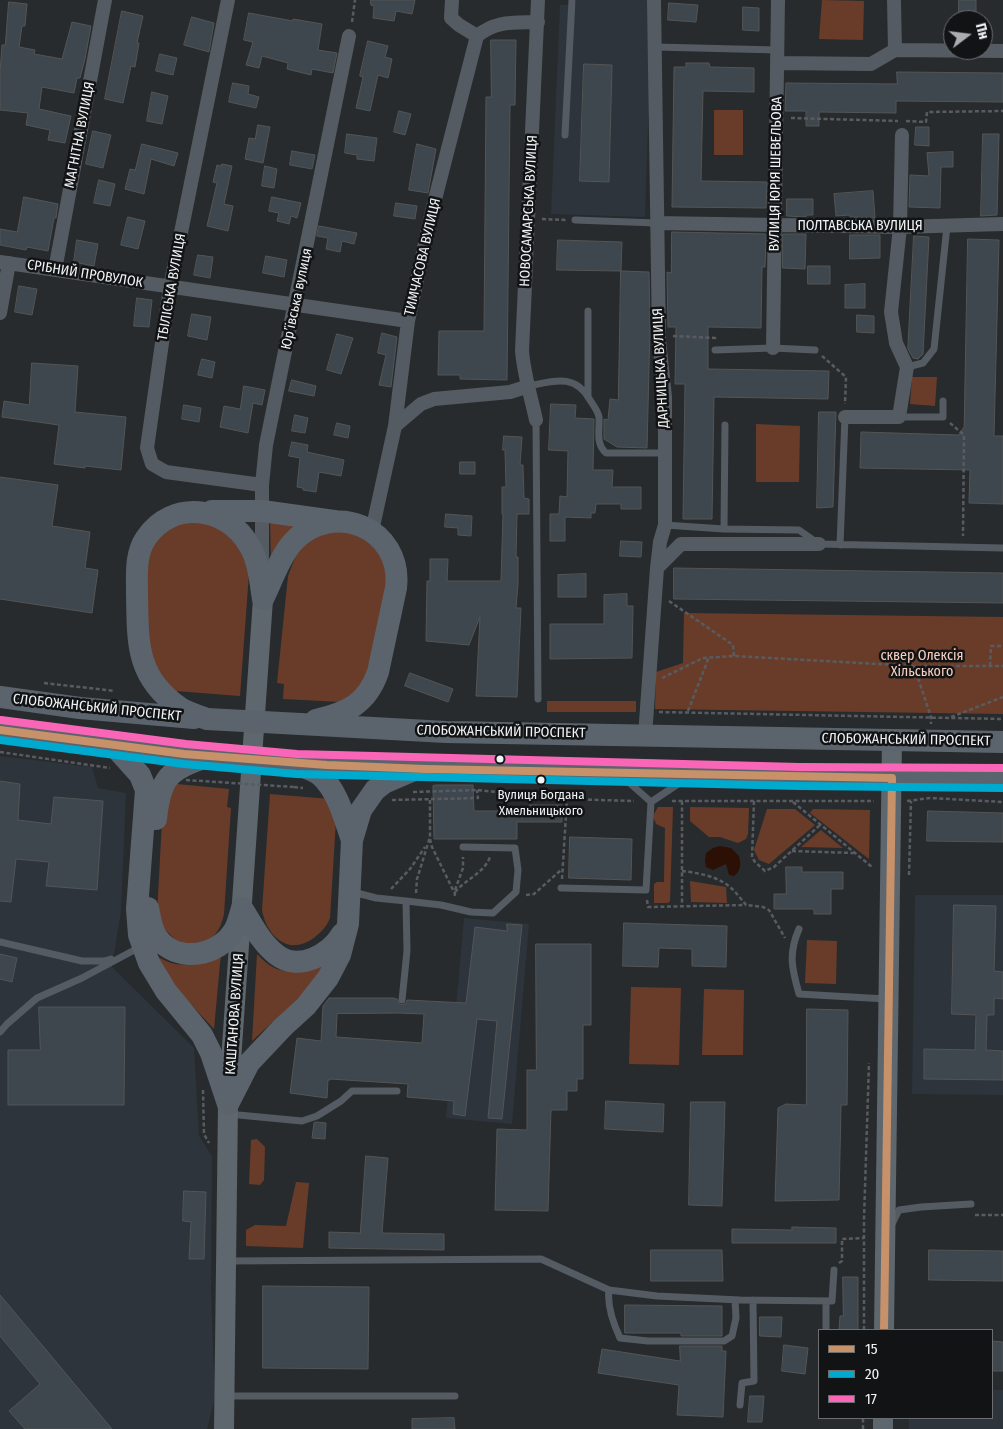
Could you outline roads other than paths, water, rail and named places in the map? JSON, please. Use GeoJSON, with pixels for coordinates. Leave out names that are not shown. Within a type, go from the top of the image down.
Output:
{"type":"FeatureCollection","features":[{"type":"Feature","properties":{"kind":"main road"},"geometry":{"type":"LineString","coordinates":[[207,719],[180,708],[156,685],[142,661],[138,633],[137,560],[139,550],[157,524],[184,513],[262,511],[353,523],[372,531],[384,542],[396,565],[398,577],[374,684],[360,702],[350,708],[332,716],[300,724]]}},
{"type":"Feature","properties":{"kind":"main road"},"geometry":{"type":"LineString","coordinates":[[198,512],[223,518],[234,525],[244,536],[255,558],[263,599]]}},
{"type":"Feature","properties":{"kind":"main road"},"geometry":{"type":"LineString","coordinates":[[263,599],[284,554],[294,541],[323,524],[339,522]]}},
{"type":"Feature","properties":{"kind":"main road","name":"СЛОБОЖАНСЬКИЙ ПРОСПЕКТ"},"geometry":{"type":"LineString","coordinates":[[0,697],[80,708],[207,719],[446,732],[1003,742]]}},
{"type":"Feature","properties":{"kind":"main road"},"geometry":{"type":"LineString","coordinates":[[0,730],[207,757],[295,764],[415,769],[892,778],[1003,778]]}},
{"type":"Feature","properties":{"kind":"main road"},"geometry":{"type":"LineString","coordinates":[[114,746],[140,775],[146,790],[147,801],[137,909],[139,935],[135,949],[149,963],[166,991],[202,1035],[211,1053],[228,1109]]}},
{"type":"Feature","properties":{"kind":"main road"},"geometry":{"type":"LineString","coordinates":[[207,757],[182,765],[167,780],[158,797],[148,908],[157,937],[171,950],[183,954],[202,954],[220,946],[234,930],[242,908]]}},
{"type":"Feature","properties":{"kind":"main road"},"geometry":{"type":"LineString","coordinates":[[295,764],[311,770],[326,783],[338,802],[352,840]]}},
{"type":"Feature","properties":{"kind":"main road"},"geometry":{"type":"LineString","coordinates":[[228,1109],[249,1063],[306,1006],[328,978],[340,955],[348,924],[352,840],[361,810],[375,790],[384,783],[415,769]]}},
{"type":"Feature","properties":{"kind":"main road"},"geometry":{"type":"LineString","coordinates":[[242,908],[266,944],[278,956],[292,961],[310,961],[325,953],[338,941],[348,924]]}},
{"type":"Feature","properties":{"kind":"street","name":"МАГНІТНА ВУЛИЦЯ"},"geometry":{"type":"LineString","coordinates":[[55,270],[105,0]]}},
{"type":"Feature","properties":{"kind":"street","name":"ТБІЛІСЬКА ВУЛИЦЯ"},"geometry":{"type":"LineString","coordinates":[[228,0],[170,287],[147,448],[152,464],[166,472],[262,485]]}},
{"type":"Feature","properties":{"kind":"street"},"geometry":{"type":"LineString","coordinates":[[452,0],[451,18],[458,25],[477,36],[488,27],[508,23],[538,22]]}},
{"type":"Feature","properties":{"kind":"street","name":"НОВОСАМАРСЬКА ВУЛИЦЯ"},"geometry":{"type":"LineString","coordinates":[[536,420],[524,370],[522,352],[538,0]]}},
{"type":"Feature","properties":{"kind":"street","name":"ДАРНИЦЬКА ВУЛИЦЯ"},"geometry":{"type":"LineString","coordinates":[[645,736],[656,584],[660,542],[665,525],[665,397],[659,336],[654,0]]}},
{"type":"Feature","properties":{"kind":"street","name":"ВУЛИЦЯ ЮРІЯ ШЕВЕЛЬОВА"},"geometry":{"type":"LineString","coordinates":[[773,348],[778,0]]}},
{"type":"Feature","properties":{"kind":"street"},"geometry":{"type":"LineString","coordinates":[[894,0],[895,50]]}},
{"type":"Feature","properties":{"kind":"street","name":"Юрʼївська вулиця"},"geometry":{"type":"LineString","coordinates":[[263,599],[262,485],[266,445],[296,305],[349,36]]}},
{"type":"Feature","properties":{"kind":"street","name":"ТИМЧАСОВА ВУЛИЦЯ"},"geometry":{"type":"LineString","coordinates":[[372,531],[396,426],[408,321],[433,207],[477,36]]}},
{"type":"Feature","properties":{"kind":"street"},"geometry":{"type":"LineString","coordinates":[[778,56],[871,64],[895,50],[1003,51]]}},
{"type":"Feature","properties":{"kind":"street"},"geometry":{"type":"LineString","coordinates":[[844,417],[899,417],[907,367],[896,342],[891,312],[900,227],[902,135]]}},
{"type":"Feature","properties":{"kind":"street","name":"ПОЛТАВСЬКА ВУЛИЦЯ"},"geometry":{"type":"LineString","coordinates":[[656,223],[900,227],[1003,224]]}},
{"type":"Feature","properties":{"kind":"street","name":"СРІБНИЙ ПРОВУЛОК"},"geometry":{"type":"LineString","coordinates":[[4,262],[408,321]]}},
{"type":"Feature","properties":{"kind":"street"},"geometry":{"type":"LineString","coordinates":[[0,313],[4,262]]}},
{"type":"Feature","properties":{"kind":"street"},"geometry":{"type":"LineString","coordinates":[[396,426],[421,404],[434,399],[510,392],[529,386]]}},
{"type":"Feature","properties":{"kind":"street"},"geometry":{"type":"LineString","coordinates":[[658,568],[681,544],[819,544]]}},
{"type":"Feature","properties":{"kind":"street","name":"КАШТАНОВА ВУЛИЦЯ"},"geometry":{"type":"LineString","coordinates":[[224,1429],[228,1109],[263,599]]}},
{"type":"Feature","properties":{"kind":"street"},"geometry":{"type":"LineString","coordinates":[[884,1329],[892,740]]}},
{"type":"Feature","properties":{"kind":"lane"},"geometry":{"type":"LineString","coordinates":[[565,135],[572,0]]}},
{"type":"Feature","properties":{"kind":"lane"},"geometry":{"type":"LineString","coordinates":[[654,47],[778,56]]}},
{"type":"Feature","properties":{"kind":"lane"},"geometry":{"type":"LineString","coordinates":[[575,220],[656,223]]}},
{"type":"Feature","properties":{"kind":"lane"},"geometry":{"type":"LineString","coordinates":[[907,367],[923,363],[934,349],[947,226]]}},
{"type":"Feature","properties":{"kind":"lane"},"geometry":{"type":"LineString","coordinates":[[588,311],[588,395]]}},
{"type":"Feature","properties":{"kind":"lane"},"geometry":{"type":"LineString","coordinates":[[715,350],[773,348],[815,350]]}},
{"type":"Feature","properties":{"kind":"lane"},"geometry":{"type":"LineString","coordinates":[[529,386],[559,380],[576,383],[588,395],[599,415],[598,442],[601,449],[606,453],[665,453]]}},
{"type":"Feature","properties":{"kind":"lane"},"geometry":{"type":"LineString","coordinates":[[899,417],[943,417],[943,401]]}},
{"type":"Feature","properties":{"kind":"lane"},"geometry":{"type":"LineString","coordinates":[[840,545],[844,417]]}},
{"type":"Feature","properties":{"kind":"lane"},"geometry":{"type":"LineString","coordinates":[[536,420],[538,699]]}},
{"type":"Feature","properties":{"kind":"lane"},"geometry":{"type":"LineString","coordinates":[[724,529],[725,425]]}},
{"type":"Feature","properties":{"kind":"lane"},"geometry":{"type":"LineString","coordinates":[[665,525],[724,529],[799,530],[819,544],[1003,548]]}},
{"type":"Feature","properties":{"kind":"lane"},"geometry":{"type":"LineString","coordinates":[[618,772],[651,802]]}},
{"type":"Feature","properties":{"kind":"lane"},"geometry":{"type":"LineString","coordinates":[[651,802],[693,774]]}},
{"type":"Feature","properties":{"kind":"lane"},"geometry":{"type":"LineString","coordinates":[[561,888],[646,890],[651,802]]}},
{"type":"Feature","properties":{"kind":"lane"},"geometry":{"type":"LineString","coordinates":[[350,891],[382,899],[416,902],[471,912],[494,913],[516,892],[518,870],[515,848],[463,847]]}},
{"type":"Feature","properties":{"kind":"lane"},"geometry":{"type":"LineString","coordinates":[[402,1000],[407,951],[406,901]]}},
{"type":"Feature","properties":{"kind":"lane"},"geometry":{"type":"LineString","coordinates":[[799,929],[793,944],[792,968],[799,994],[889,999]]}},
{"type":"Feature","properties":{"kind":"lane"},"geometry":{"type":"LineString","coordinates":[[0,942],[82,961],[104,961],[135,949]]}},
{"type":"Feature","properties":{"kind":"lane"},"geometry":{"type":"LineString","coordinates":[[0,1032],[37,998],[82,978],[135,949]]}},
{"type":"Feature","properties":{"kind":"lane"},"geometry":{"type":"LineString","coordinates":[[228,1109],[302,1121],[317,1116],[341,1102],[352,1091],[397,1091]]}},
{"type":"Feature","properties":{"kind":"lane"},"geometry":{"type":"LineString","coordinates":[[886,1236],[899,1210],[971,1204]]}},
{"type":"Feature","properties":{"kind":"lane"},"geometry":{"type":"LineString","coordinates":[[226,1261],[541,1259],[609,1290],[657,1296],[734,1300],[832,1301],[834,1270]]}},
{"type":"Feature","properties":{"kind":"lane"},"geometry":{"type":"LineString","coordinates":[[609,1290],[608,1297],[620,1338],[648,1341],[724,1341],[732,1336],[736,1318],[734,1300]]}},
{"type":"Feature","properties":{"kind":"lane"},"geometry":{"type":"LineString","coordinates":[[740,1405],[742,1383],[754,1381],[753,1300]]}},
{"type":"Feature","properties":{"kind":"lane"},"geometry":{"type":"LineString","coordinates":[[826,1301],[826,1329]]}},
{"type":"Feature","properties":{"kind":"lane"},"geometry":{"type":"LineString","coordinates":[[224,1396],[454,1396]]}},
{"type":"Feature","properties":{"kind":"place","name":"Вулиця Богдана Хмельницького"},"geometry":{"type":"Point","coordinates":[541,780]}},
{"type":"Feature","properties":{"kind":"park label","name":"сквер Олексія Хільського"},"geometry":{"type":"Point","coordinates":[922,664]}}]}
